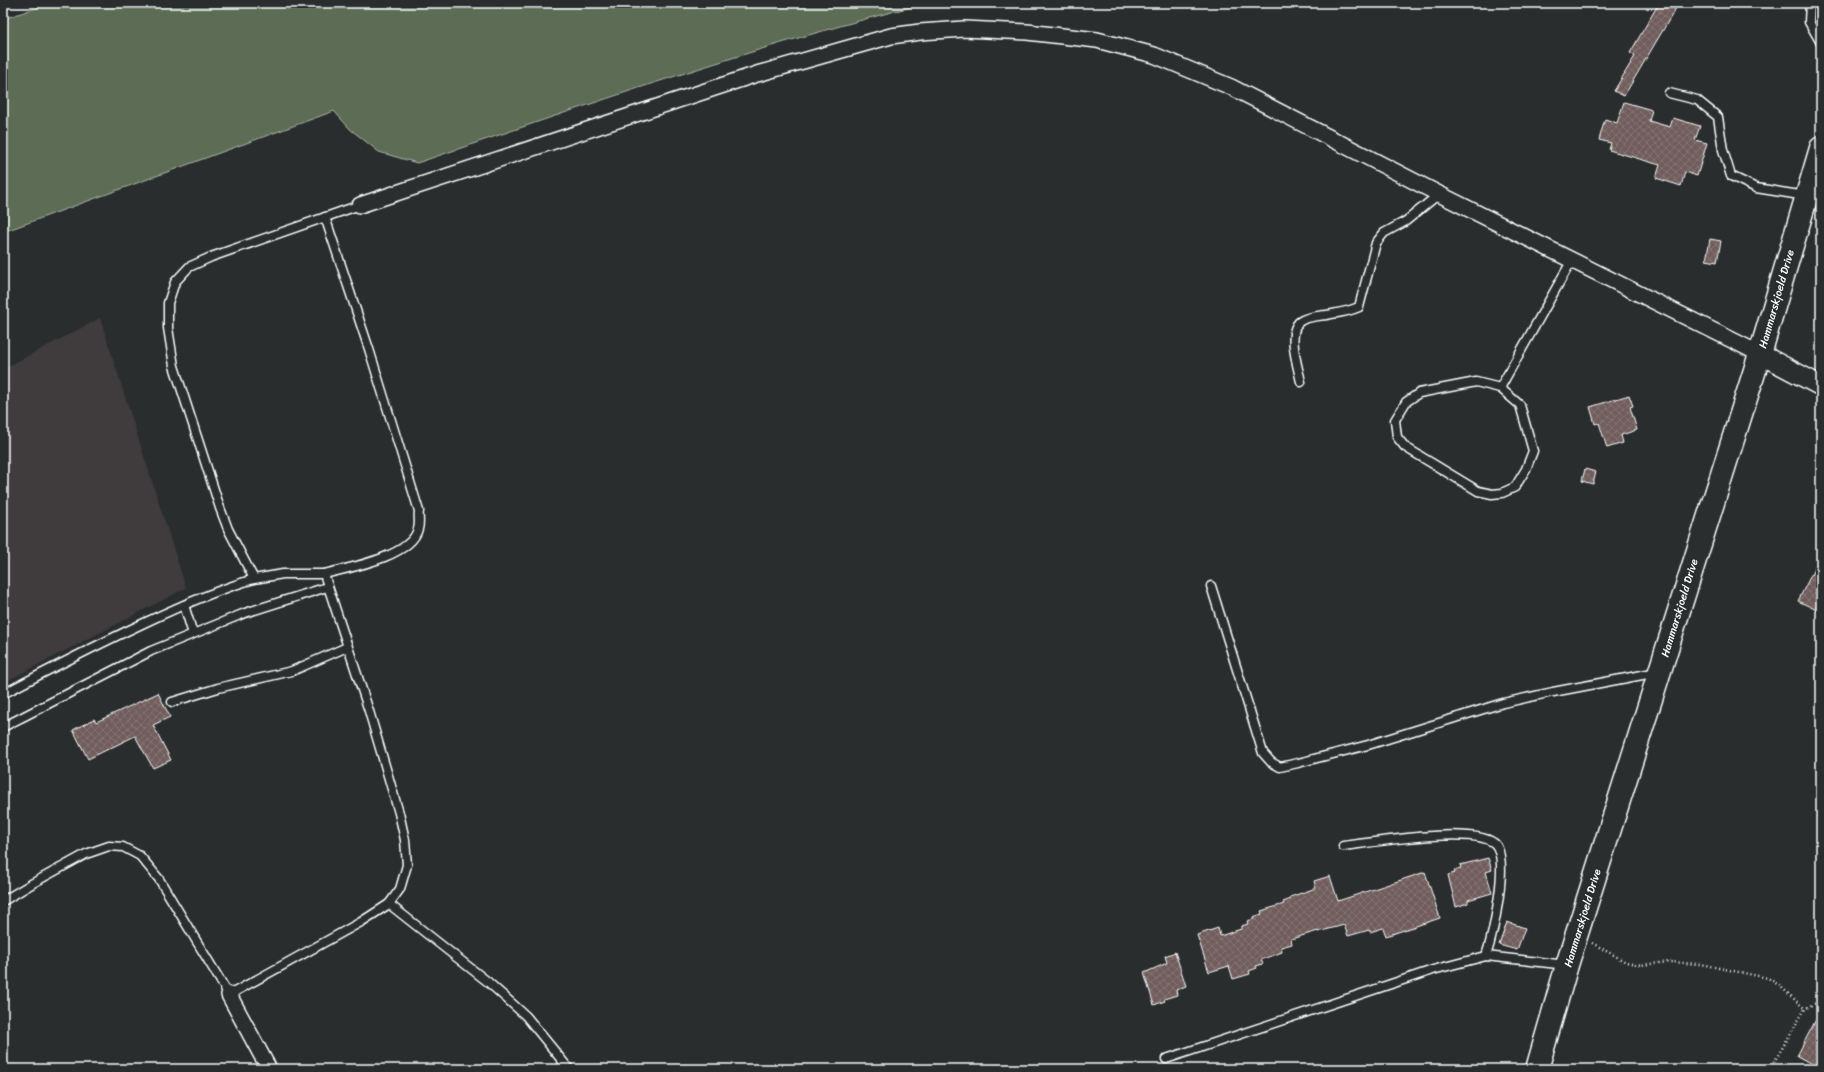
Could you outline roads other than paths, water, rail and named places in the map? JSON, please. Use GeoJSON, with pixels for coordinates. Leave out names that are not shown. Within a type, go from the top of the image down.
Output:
{"type":"FeatureCollection","features":[{"type":"Feature","properties":{"kind":"main road","name":"Hammarskjoeld Drive"},"geometry":{"type":"LineString","coordinates":[[1537,1069],[1567,965],[1760,354],[1821,148]]}},
{"type":"Feature","properties":{"kind":"street"},"geometry":{"type":"LineString","coordinates":[[360,205],[757,74],[892,36],[920,32],[964,29],[1027,32],[1097,40],[1154,54],[1231,87],[1439,194],[1821,386]]}},
{"type":"Feature","properties":{"kind":"street"},"geometry":{"type":"LineString","coordinates":[[229,995],[269,1069]]}},
{"type":"Feature","properties":{"kind":"lane"},"geometry":{"type":"LineString","coordinates":[[1810,3],[1809,22],[1821,43]]}},
{"type":"Feature","properties":{"kind":"lane"},"geometry":{"type":"LineString","coordinates":[[1669,93],[1698,100],[1718,117],[1723,150],[1731,176],[1756,188],[1807,196]]}},
{"type":"Feature","properties":{"kind":"lane"},"geometry":{"type":"LineString","coordinates":[[1301,382],[1293,338],[1294,330],[1300,322],[1313,317],[1350,311],[1359,307],[1376,243],[1384,233],[1411,218],[1439,194]]}},
{"type":"Feature","properties":{"kind":"lane"},"geometry":{"type":"LineString","coordinates":[[254,579],[228,529],[174,366],[168,328],[168,303],[175,282],[189,267],[211,257],[360,205]]}},
{"type":"Feature","properties":{"kind":"lane"},"geometry":{"type":"LineString","coordinates":[[3,694],[93,647],[184,605],[235,585],[254,579],[283,574],[324,574],[383,558],[408,545],[418,530],[419,511],[369,349],[325,217]]}},
{"type":"Feature","properties":{"kind":"lane"},"geometry":{"type":"LineString","coordinates":[[1500,388],[1572,260]]}},
{"type":"Feature","properties":{"kind":"lane"},"geometry":{"type":"LineString","coordinates":[[1476,382],[1500,388],[1520,405],[1533,452],[1526,470],[1515,487],[1502,493],[1492,494],[1478,491],[1405,447],[1397,437],[1395,420],[1406,402],[1419,393],[1476,382]]}},
{"type":"Feature","properties":{"kind":"lane"},"geometry":{"type":"LineString","coordinates":[[3,901],[33,882],[86,854],[109,846],[123,847],[140,856],[159,879],[229,995],[362,922],[389,904],[400,889],[407,865],[405,840],[399,813],[369,711],[327,587],[324,574]]}},
{"type":"Feature","properties":{"kind":"lane"},"geometry":{"type":"LineString","coordinates":[[1211,586],[1263,753],[1271,762],[1280,767],[1298,764],[1368,744],[1503,703],[1659,672]]}},
{"type":"Feature","properties":{"kind":"lane"},"geometry":{"type":"LineString","coordinates":[[3,727],[151,651],[245,613],[327,587]]}},
{"type":"Feature","properties":{"kind":"lane"},"geometry":{"type":"LineString","coordinates":[[184,605],[193,634]]}},
{"type":"Feature","properties":{"kind":"lane"},"geometry":{"type":"LineString","coordinates":[[172,702],[218,688],[292,671],[347,647]]}},
{"type":"Feature","properties":{"kind":"lane"},"geometry":{"type":"LineString","coordinates":[[1343,846],[1422,836],[1472,837],[1490,840],[1496,846],[1500,858],[1499,898],[1493,934],[1486,956]]}},
{"type":"Feature","properties":{"kind":"lane"},"geometry":{"type":"LineString","coordinates":[[389,904],[488,982],[526,1016],[569,1069]]}},
{"type":"Feature","properties":{"kind":"lane"},"geometry":{"type":"LineString","coordinates":[[1166,1059],[1433,970],[1486,956],[1567,965]]}}]}
